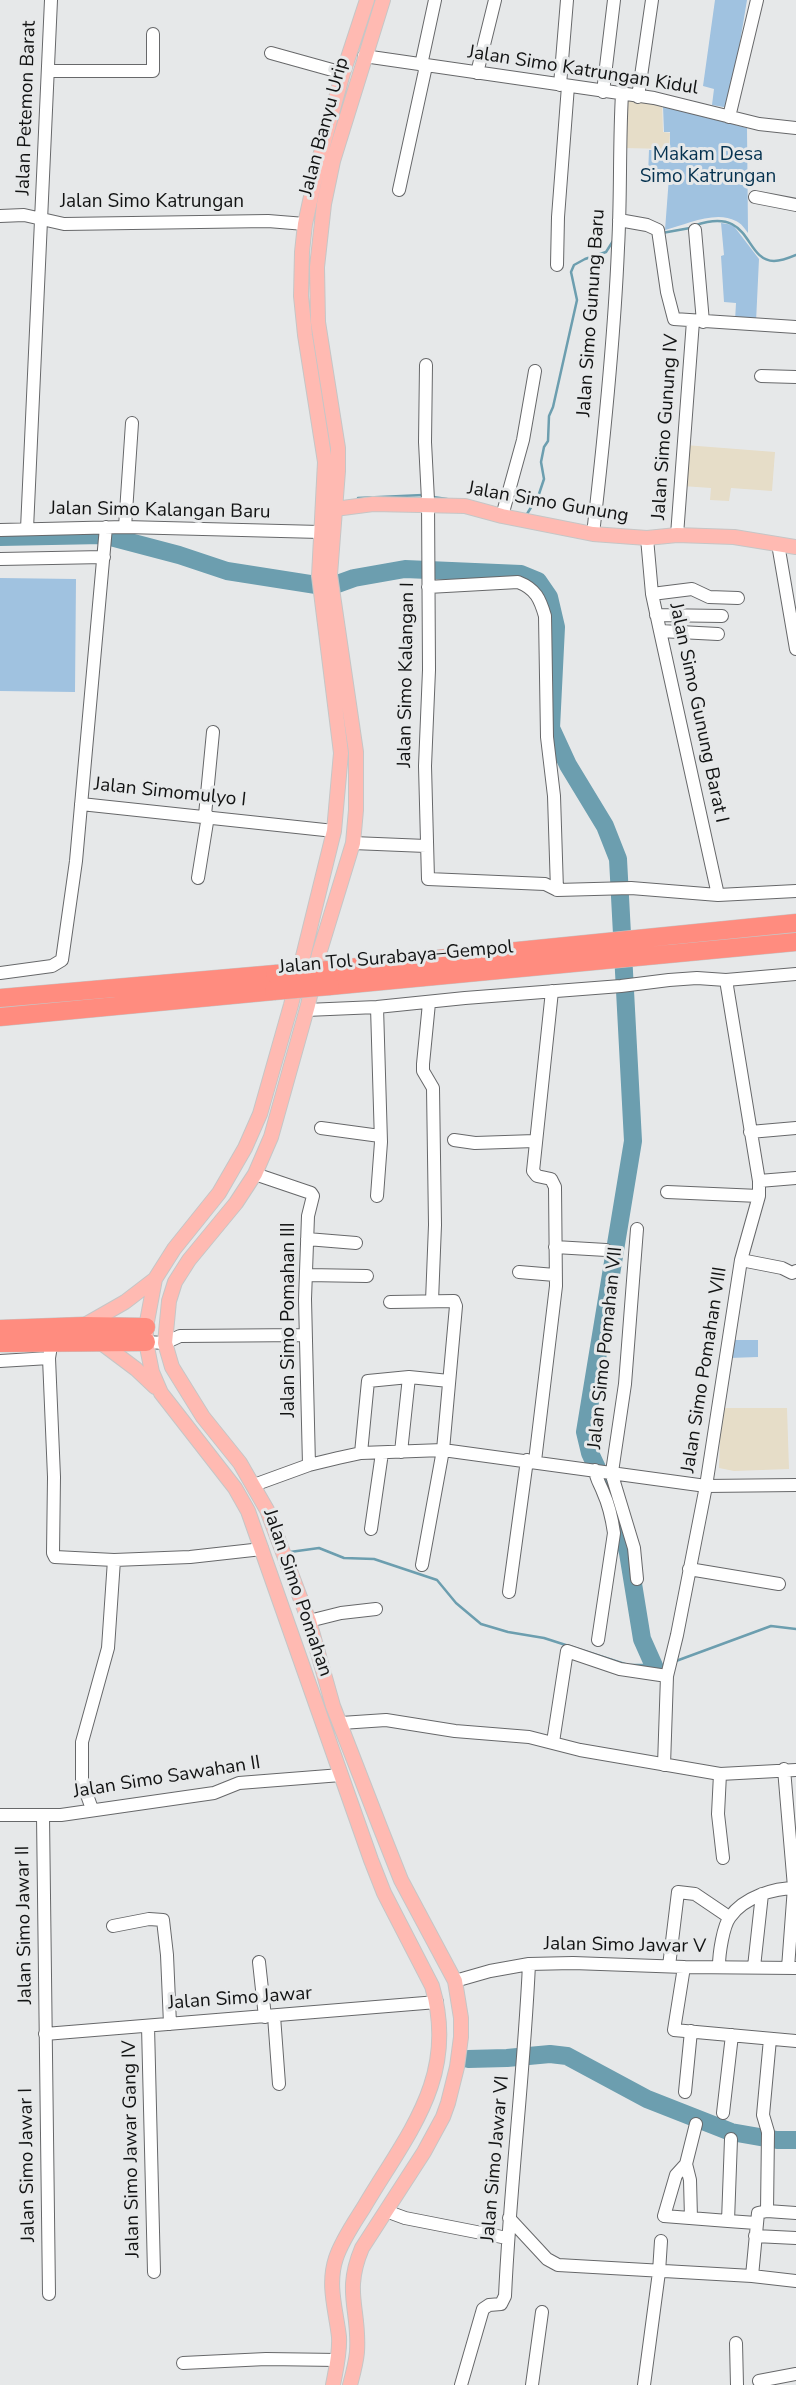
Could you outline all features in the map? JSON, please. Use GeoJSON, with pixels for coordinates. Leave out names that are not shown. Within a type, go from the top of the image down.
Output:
{"type":"FeatureCollection","features":[{"type":"Feature","properties":{"kind":"highway","name":"Jalan Tol Surabaya–Gempol"},"geometry":{"type":"LineString","coordinates":[[0,1017],[275,983],[625,949],[796,923]]}},
{"type":"Feature","properties":{"kind":"highway","name":"Jalan Tol Surabaya–Gempol"},"geometry":{"type":"LineString","coordinates":[[625,949],[796,942]]}},
{"type":"Feature","properties":{"kind":"highway","name":"Jalan Tol Surabaya–Gempol"},"geometry":{"type":"LineString","coordinates":[[0,998],[275,983]]}},
{"type":"Feature","properties":{"kind":"highway"},"geometry":{"type":"LineString","coordinates":[[0,1329],[50,1343],[83,1326],[146,1335]]}},
{"type":"Feature","properties":{"kind":"highway"},"geometry":{"type":"LineString","coordinates":[[0,1343],[100,1342],[146,1335]]}},
{"type":"Feature","properties":{"kind":"main road","name":"Jalan Banyu Urip"},"geometry":{"type":"LineString","coordinates":[[325,576],[320,532],[325,462],[303,309],[305,224],[343,73],[367,0]]}},
{"type":"Feature","properties":{"kind":"main road","name":"Jalan Banyu Urip"},"geometry":{"type":"LineString","coordinates":[[325,576],[339,509],[338,448],[318,322],[317,267],[324,204],[331,171],[383,0]]}},
{"type":"Feature","properties":{"kind":"main road","name":"Jalan Simo Gunung"},"geometry":{"type":"LineString","coordinates":[[339,509],[428,497],[593,534],[647,538],[677,535],[734,537],[796,547]]}},
{"type":"Feature","properties":{"kind":"main road"},"geometry":{"type":"LineString","coordinates":[[325,576],[356,810],[353,843],[319,953],[271,1137],[255,1174],[236,1203],[189,1260],[175,1282],[169,1301],[165,1336],[172,1367],[203,1417],[259,1484],[309,1621],[333,1706],[399,1874],[455,1981],[461,2037],[453,2086],[443,2117],[362,2248],[353,2276],[351,2290],[357,2353],[350,2385]]}},
{"type":"Feature","properties":{"kind":"main road"},"geometry":{"type":"LineString","coordinates":[[83,1326],[125,1302],[155,1279],[174,1249],[219,1193],[245,1148],[260,1114],[291,1005],[334,831],[348,753]]}},
{"type":"Feature","properties":{"kind":"main road"},"geometry":{"type":"LineString","coordinates":[[146,1335],[155,1279]]}},
{"type":"Feature","properties":{"kind":"main road","name":"Jalan Simo Pomahan"},"geometry":{"type":"LineString","coordinates":[[146,1335],[152,1372],[161,1393],[240,1496],[262,1549],[377,1875]]}},
{"type":"Feature","properties":{"kind":"main road"},"geometry":{"type":"LineString","coordinates":[[100,1342],[136,1369],[161,1393]]}},
{"type":"Feature","properties":{"kind":"main road"},"geometry":{"type":"LineString","coordinates":[[333,2385],[339,2341],[331,2275],[340,2246],[412,2131],[429,2094],[440,2050],[437,2002],[432,1986],[377,1875],[399,1874]]}},
{"type":"Feature","properties":{"kind":"street","name":"Jalan Petemon Barat"},"geometry":{"type":"LineString","coordinates":[[27,529],[51,0]]}},
{"type":"Feature","properties":{"kind":"street"},"geometry":{"type":"LineString","coordinates":[[399,190],[435,0]]}},
{"type":"Feature","properties":{"kind":"street"},"geometry":{"type":"LineString","coordinates":[[477,73],[495,0]]}},
{"type":"Feature","properties":{"kind":"street"},"geometry":{"type":"LineString","coordinates":[[557,265],[567,0]]}},
{"type":"Feature","properties":{"kind":"street"},"geometry":{"type":"LineString","coordinates":[[603,92],[614,0]]}},
{"type":"Feature","properties":{"kind":"street"},"geometry":{"type":"LineString","coordinates":[[638,97],[652,0]]}},
{"type":"Feature","properties":{"kind":"street"},"geometry":{"type":"LineString","coordinates":[[729,117],[757,0]]}},
{"type":"Feature","properties":{"kind":"street"},"geometry":{"type":"LineString","coordinates":[[48,71],[153,71],[153,34]]}},
{"type":"Feature","properties":{"kind":"street"},"geometry":{"type":"LineString","coordinates":[[271,53],[343,73]]}},
{"type":"Feature","properties":{"kind":"street","name":"Jalan Simo Katrungan Kidul"},"geometry":{"type":"LineString","coordinates":[[364,57],[674,102],[759,124],[796,128]]}},
{"type":"Feature","properties":{"kind":"street","name":"Jalan Simo Gunung Baru"},"geometry":{"type":"LineString","coordinates":[[593,534],[607,401],[619,226],[622,94]]}},
{"type":"Feature","properties":{"kind":"street"},"geometry":{"type":"LineString","coordinates":[[755,197],[796,205]]}},
{"type":"Feature","properties":{"kind":"street","name":"Jalan Simo Katrungan"},"geometry":{"type":"LineString","coordinates":[[0,216],[24,215],[64,224],[268,221],[305,224]]}},
{"type":"Feature","properties":{"kind":"street"},"geometry":{"type":"LineString","coordinates":[[619,226],[647,225],[658,232],[667,292],[673,316],[677,320],[796,327]]}},
{"type":"Feature","properties":{"kind":"street","name":"Jalan Simo Gunung IV"},"geometry":{"type":"LineString","coordinates":[[677,535],[698,321],[695,230]]}},
{"type":"Feature","properties":{"kind":"street","name":"Jalan Simo Kalangan I"},"geometry":{"type":"LineString","coordinates":[[426,365],[429,670],[425,766],[429,880],[545,884],[557,890],[631,888],[718,895],[796,891]]}},
{"type":"Feature","properties":{"kind":"street"},"geometry":{"type":"LineString","coordinates":[[503,513],[523,440],[535,371]]}},
{"type":"Feature","properties":{"kind":"street"},"geometry":{"type":"LineString","coordinates":[[761,376],[796,377]]}},
{"type":"Feature","properties":{"kind":"street"},"geometry":{"type":"LineString","coordinates":[[125,527],[132,423]]}},
{"type":"Feature","properties":{"kind":"street","name":"Jalan Simo Kalangan Baru"},"geometry":{"type":"LineString","coordinates":[[0,530],[125,527],[320,532]]}},
{"type":"Feature","properties":{"kind":"street","name":"Jalan Simomulyo I"},"geometry":{"type":"LineString","coordinates":[[106,529],[81,804],[207,815],[334,831]]}},
{"type":"Feature","properties":{"kind":"street","name":"Jalan Simo Gunung Barat I"},"geometry":{"type":"LineString","coordinates":[[647,538],[656,615],[718,895]]}},
{"type":"Feature","properties":{"kind":"street"},"geometry":{"type":"LineString","coordinates":[[778,544],[796,649]]}},
{"type":"Feature","properties":{"kind":"street"},"geometry":{"type":"LineString","coordinates":[[0,559],[104,554]]}},
{"type":"Feature","properties":{"kind":"street"},"geometry":{"type":"LineString","coordinates":[[428,577],[519,582],[530,586],[539,597],[545,616],[547,737],[554,796],[557,890]]}},
{"type":"Feature","properties":{"kind":"street"},"geometry":{"type":"LineString","coordinates":[[652,594],[692,589],[709,597],[738,598]]}},
{"type":"Feature","properties":{"kind":"street"},"geometry":{"type":"LineString","coordinates":[[656,615],[722,616]]}},
{"type":"Feature","properties":{"kind":"street"},"geometry":{"type":"LineString","coordinates":[[660,631],[718,634]]}},
{"type":"Feature","properties":{"kind":"street"},"geometry":{"type":"LineString","coordinates":[[198,878],[207,815],[213,732]]}},
{"type":"Feature","properties":{"kind":"street"},"geometry":{"type":"LineString","coordinates":[[0,973],[52,966],[62,960],[81,804]]}},
{"type":"Feature","properties":{"kind":"street"},"geometry":{"type":"LineString","coordinates":[[353,843],[426,846]]}},
{"type":"Feature","properties":{"kind":"street"},"geometry":{"type":"LineString","coordinates":[[306,1010],[429,1003],[697,978],[726,980],[796,974]]}},
{"type":"Feature","properties":{"kind":"street","name":"Jalan Simo Pomahan VIII"},"geometry":{"type":"LineString","coordinates":[[664,1765],[669,1667],[706,1486],[741,1260],[759,1196],[759,1181],[726,980]]}},
{"type":"Feature","properties":{"kind":"street"},"geometry":{"type":"LineString","coordinates":[[509,1592],[547,1373],[555,1275],[555,1187],[551,1179],[534,1174],[535,1141],[552,991]]}},
{"type":"Feature","properties":{"kind":"street"},"geometry":{"type":"LineString","coordinates":[[429,1003],[422,1064],[433,1088],[435,1225],[432,1301]]}},
{"type":"Feature","properties":{"kind":"street"},"geometry":{"type":"LineString","coordinates":[[377,1007],[380,1136],[377,1196]]}},
{"type":"Feature","properties":{"kind":"street"},"geometry":{"type":"LineString","coordinates":[[321,1128],[380,1136]]}},
{"type":"Feature","properties":{"kind":"street"},"geometry":{"type":"LineString","coordinates":[[750,1132],[796,1128]]}},
{"type":"Feature","properties":{"kind":"street"},"geometry":{"type":"LineString","coordinates":[[454,1140],[475,1143],[535,1141]]}},
{"type":"Feature","properties":{"kind":"street","name":"Jalan Simo Pomahan III"},"geometry":{"type":"LineString","coordinates":[[255,1174],[313,1194],[307,1239],[305,1335],[309,1465]]}},
{"type":"Feature","properties":{"kind":"street"},"geometry":{"type":"LineString","coordinates":[[759,1181],[796,1178]]}},
{"type":"Feature","properties":{"kind":"street"},"geometry":{"type":"LineString","coordinates":[[667,1192],[759,1196]]}},
{"type":"Feature","properties":{"kind":"street","name":"Jalan Simo Pomahan VII"},"geometry":{"type":"LineString","coordinates":[[605,1471],[625,1384],[638,1228]]}},
{"type":"Feature","properties":{"kind":"street"},"geometry":{"type":"LineString","coordinates":[[307,1239],[356,1243]]}},
{"type":"Feature","properties":{"kind":"street"},"geometry":{"type":"LineString","coordinates":[[555,1247],[606,1250]]}},
{"type":"Feature","properties":{"kind":"street"},"geometry":{"type":"LineString","coordinates":[[741,1260],[795,1273]]}},
{"type":"Feature","properties":{"kind":"street"},"geometry":{"type":"LineString","coordinates":[[519,1272],[555,1275]]}},
{"type":"Feature","properties":{"kind":"street"},"geometry":{"type":"LineString","coordinates":[[306,1275],[367,1276]]}},
{"type":"Feature","properties":{"kind":"street"},"geometry":{"type":"LineString","coordinates":[[390,1302],[456,1303],[443,1450],[422,1565]]}},
{"type":"Feature","properties":{"kind":"street"},"geometry":{"type":"LineString","coordinates":[[146,1335],[305,1335]]}},
{"type":"Feature","properties":{"kind":"street"},"geometry":{"type":"LineString","coordinates":[[0,1361],[50,1343],[54,1477],[52,1553],[55,1556],[114,1560],[190,1557],[262,1549]]}},
{"type":"Feature","properties":{"kind":"street"},"geometry":{"type":"LineString","coordinates":[[361,1453],[368,1381],[409,1377],[449,1381]]}},
{"type":"Feature","properties":{"kind":"street"},"geometry":{"type":"LineString","coordinates":[[401,1452],[409,1377]]}},
{"type":"Feature","properties":{"kind":"street","name":"Jalan Simo Pomahan"},"geometry":{"type":"LineString","coordinates":[[259,1484],[309,1465],[361,1453],[443,1450],[706,1486],[796,1485]]}},
{"type":"Feature","properties":{"kind":"street"},"geometry":{"type":"LineString","coordinates":[[371,1529],[382,1453]]}},
{"type":"Feature","properties":{"kind":"street"},"geometry":{"type":"LineString","coordinates":[[598,1640],[614,1533],[603,1491],[596,1480],[605,1471],[634,1548],[638,1579]]}},
{"type":"Feature","properties":{"kind":"street"},"geometry":{"type":"LineString","coordinates":[[92,1809],[82,1781],[82,1742],[108,1648],[114,1560]]}},
{"type":"Feature","properties":{"kind":"street"},"geometry":{"type":"LineString","coordinates":[[689,1569],[779,1584]]}},
{"type":"Feature","properties":{"kind":"street"},"geometry":{"type":"LineString","coordinates":[[309,1621],[341,1613],[376,1609]]}},
{"type":"Feature","properties":{"kind":"street"},"geometry":{"type":"LineString","coordinates":[[553,1742],[567,1651],[620,1669],[669,1667]]}},
{"type":"Feature","properties":{"kind":"street"},"geometry":{"type":"LineString","coordinates":[[341,1723],[386,1720],[553,1742],[580,1750],[720,1773],[790,1770],[787,1815],[795,1887],[792,1968]]}},
{"type":"Feature","properties":{"kind":"street"},"geometry":{"type":"LineString","coordinates":[[720,1773],[718,1814],[723,1858]]}},
{"type":"Feature","properties":{"kind":"street","name":"Jalan Simo Sawahan II"},"geometry":{"type":"LineString","coordinates":[[0,1815],[43,1816],[214,1793],[239,1783],[341,1774]]}},
{"type":"Feature","properties":{"kind":"street","name":"Jalan Simo Jawar II"},"geometry":{"type":"LineString","coordinates":[[43,1816],[45,2035]]}},
{"type":"Feature","properties":{"kind":"street"},"geometry":{"type":"LineString","coordinates":[[719,1966],[729,1917],[762,1894],[795,1887]]}},
{"type":"Feature","properties":{"kind":"street"},"geometry":{"type":"LineString","coordinates":[[668,1966],[678,1892],[695,1894],[729,1917]]}},
{"type":"Feature","properties":{"kind":"street"},"geometry":{"type":"LineString","coordinates":[[754,1967],[762,1894]]}},
{"type":"Feature","properties":{"kind":"street"},"geometry":{"type":"LineString","coordinates":[[113,1926],[149,1919],[163,1920],[170,2024]]}},
{"type":"Feature","properties":{"kind":"street"},"geometry":{"type":"LineString","coordinates":[[259,1962],[279,2084]]}},
{"type":"Feature","properties":{"kind":"street","name":"Jalan Simo Jawar V"},"geometry":{"type":"LineString","coordinates":[[455,1981],[529,1964],[792,1968]]}},
{"type":"Feature","properties":{"kind":"street","name":"Jalan Simo Jawar VI"},"geometry":{"type":"LineString","coordinates":[[461,2385],[483,2309],[489,2305],[501,2304],[504,2300],[507,2238],[525,2054],[529,1964]]}},
{"type":"Feature","properties":{"kind":"street"},"geometry":{"type":"LineString","coordinates":[[684,1967],[673,2029],[796,2041]]}},
{"type":"Feature","properties":{"kind":"street","name":"Jalan Simo Jawar"},"geometry":{"type":"LineString","coordinates":[[45,2035],[437,2002]]}},
{"type":"Feature","properties":{"kind":"street","name":"Jalan Simo Jawar Gang IV"},"geometry":{"type":"LineString","coordinates":[[148,2026],[154,2272]]}},
{"type":"Feature","properties":{"kind":"street"},"geometry":{"type":"LineString","coordinates":[[685,2092],[691,2031]]}},
{"type":"Feature","properties":{"kind":"street","name":"Jalan Simo Jawar I"},"geometry":{"type":"LineString","coordinates":[[45,2035],[49,2294]]}},
{"type":"Feature","properties":{"kind":"street"},"geometry":{"type":"LineString","coordinates":[[723,2113],[732,2035]]}},
{"type":"Feature","properties":{"kind":"street"},"geometry":{"type":"LineString","coordinates":[[767,2211],[768,2136],[763,2115],[769,2039]]}},
{"type":"Feature","properties":{"kind":"street"},"geometry":{"type":"LineString","coordinates":[[696,2124],[686,2164],[676,2175],[664,2214],[666,2217],[728,2221],[796,2238]]}},
{"type":"Feature","properties":{"kind":"street"},"geometry":{"type":"LineString","coordinates":[[728,2221],[731,2139]]}},
{"type":"Feature","properties":{"kind":"street"},"geometry":{"type":"LineString","coordinates":[[686,2164],[691,2180],[691,2218]]}},
{"type":"Feature","properties":{"kind":"street"},"geometry":{"type":"LineString","coordinates":[[386,2211],[405,2218],[507,2238]]}},
{"type":"Feature","properties":{"kind":"street"},"geometry":{"type":"LineString","coordinates":[[752,2276],[758,2213],[796,2213]]}},
{"type":"Feature","properties":{"kind":"street"},"geometry":{"type":"LineString","coordinates":[[509,2218],[553,2263],[796,2281]]}},
{"type":"Feature","properties":{"kind":"street"},"geometry":{"type":"LineString","coordinates":[[644,2385],[661,2241]]}},
{"type":"Feature","properties":{"kind":"street"},"geometry":{"type":"LineString","coordinates":[[532,2385],[542,2312]]}},
{"type":"Feature","properties":{"kind":"street"},"geometry":{"type":"LineString","coordinates":[[736,2343],[737,2385]]}},
{"type":"Feature","properties":{"kind":"street"},"geometry":{"type":"LineString","coordinates":[[183,2363],[266,2359],[338,2360]]}},
{"type":"Feature","properties":{"kind":"street"},"geometry":{"type":"LineString","coordinates":[[759,2381],[796,2374]]}},
{"type":"Feature","properties":{"kind":"shaded area"},"geometry":{"type":"Polygon","coordinates":[[[625,99],[662,102],[663,132],[670,133],[669,149],[622,148],[625,99]]]}},
{"type":"Feature","properties":{"kind":"shaded area"},"geometry":{"type":"Polygon","coordinates":[[[685,445],[775,452],[772,491],[731,488],[729,501],[710,500],[711,488],[682,486],[685,445]]]}},
{"type":"Feature","properties":{"kind":"shaded area"},"geometry":{"type":"Polygon","coordinates":[[[721,1408],[787,1408],[789,1469],[734,1471],[719,1468],[721,1408]]]}},
{"type":"Feature","properties":{"kind":"green space","name":"Makam Desa Simo Katrungan"},"geometry":{"type":"Polygon","coordinates":[[[715,0],[747,0],[729,108],[712,105],[714,89],[703,86],[715,0]]]}},
{"type":"Feature","properties":{"kind":"green space","name":"Makam Desa Simo Katrungan"},"geometry":{"type":"Polygon","coordinates":[[[663,106],[747,128],[748,233],[738,222],[719,217],[665,230],[669,177],[648,176],[649,150],[670,150],[670,132],[664,132],[663,106]]]}},
{"type":"Feature","properties":{"kind":"green space"},"geometry":{"type":"Polygon","coordinates":[[[721,223],[733,225],[759,259],[756,322],[735,321],[736,303],[724,302],[721,223]]]}},
{"type":"Feature","properties":{"kind":"green space"},"geometry":{"type":"Polygon","coordinates":[[[0,578],[76,579],[75,692],[0,691],[0,578]]]}},
{"type":"Feature","properties":{"kind":"green space"},"geometry":{"type":"Polygon","coordinates":[[[729,1340],[758,1340],[758,1357],[729,1358],[729,1340]]]}},
{"type":"Feature","properties":{"kind":"waterway"},"geometry":{"type":"LineString","coordinates":[[696,225],[714,221],[728,222],[738,228],[764,258],[777,261],[796,255]]}},
{"type":"Feature","properties":{"kind":"waterway"},"geometry":{"type":"LineString","coordinates":[[662,233],[690,228]]}},
{"type":"Feature","properties":{"kind":"waterway"},"geometry":{"type":"LineString","coordinates":[[527,514],[544,479],[541,462],[548,441],[549,416],[577,300],[571,272],[574,265],[606,252],[613,241]]}},
{"type":"Feature","properties":{"kind":"waterway"},"geometry":{"type":"LineString","coordinates":[[358,498],[423,495]]}},
{"type":"Feature","properties":{"kind":"waterway"},"geometry":{"type":"LineString","coordinates":[[433,497],[447,499]]}},
{"type":"Feature","properties":{"kind":"waterway"},"geometry":{"type":"LineString","coordinates":[[0,537],[103,535],[227,571],[329,587],[354,578],[405,569],[521,574],[538,581],[549,597],[556,627],[551,728],[568,765],[605,826],[618,859],[633,1141],[585,1432],[590,1453],[616,1509],[628,1553],[642,1639],[654,1666]]}},
{"type":"Feature","properties":{"kind":"waterway"},"geometry":{"type":"LineString","coordinates":[[290,1552],[319,1548],[344,1558],[374,1559],[437,1580],[456,1603],[481,1624],[544,1638],[628,1665],[667,1665]]}},
{"type":"Feature","properties":{"kind":"waterway"},"geometry":{"type":"LineString","coordinates":[[676,1661],[771,1626],[796,1629]]}},
{"type":"Feature","properties":{"kind":"waterway"},"geometry":{"type":"LineString","coordinates":[[468,2059],[550,2054],[567,2056],[647,2099],[731,2132],[777,2140],[796,2140]]}}]}
